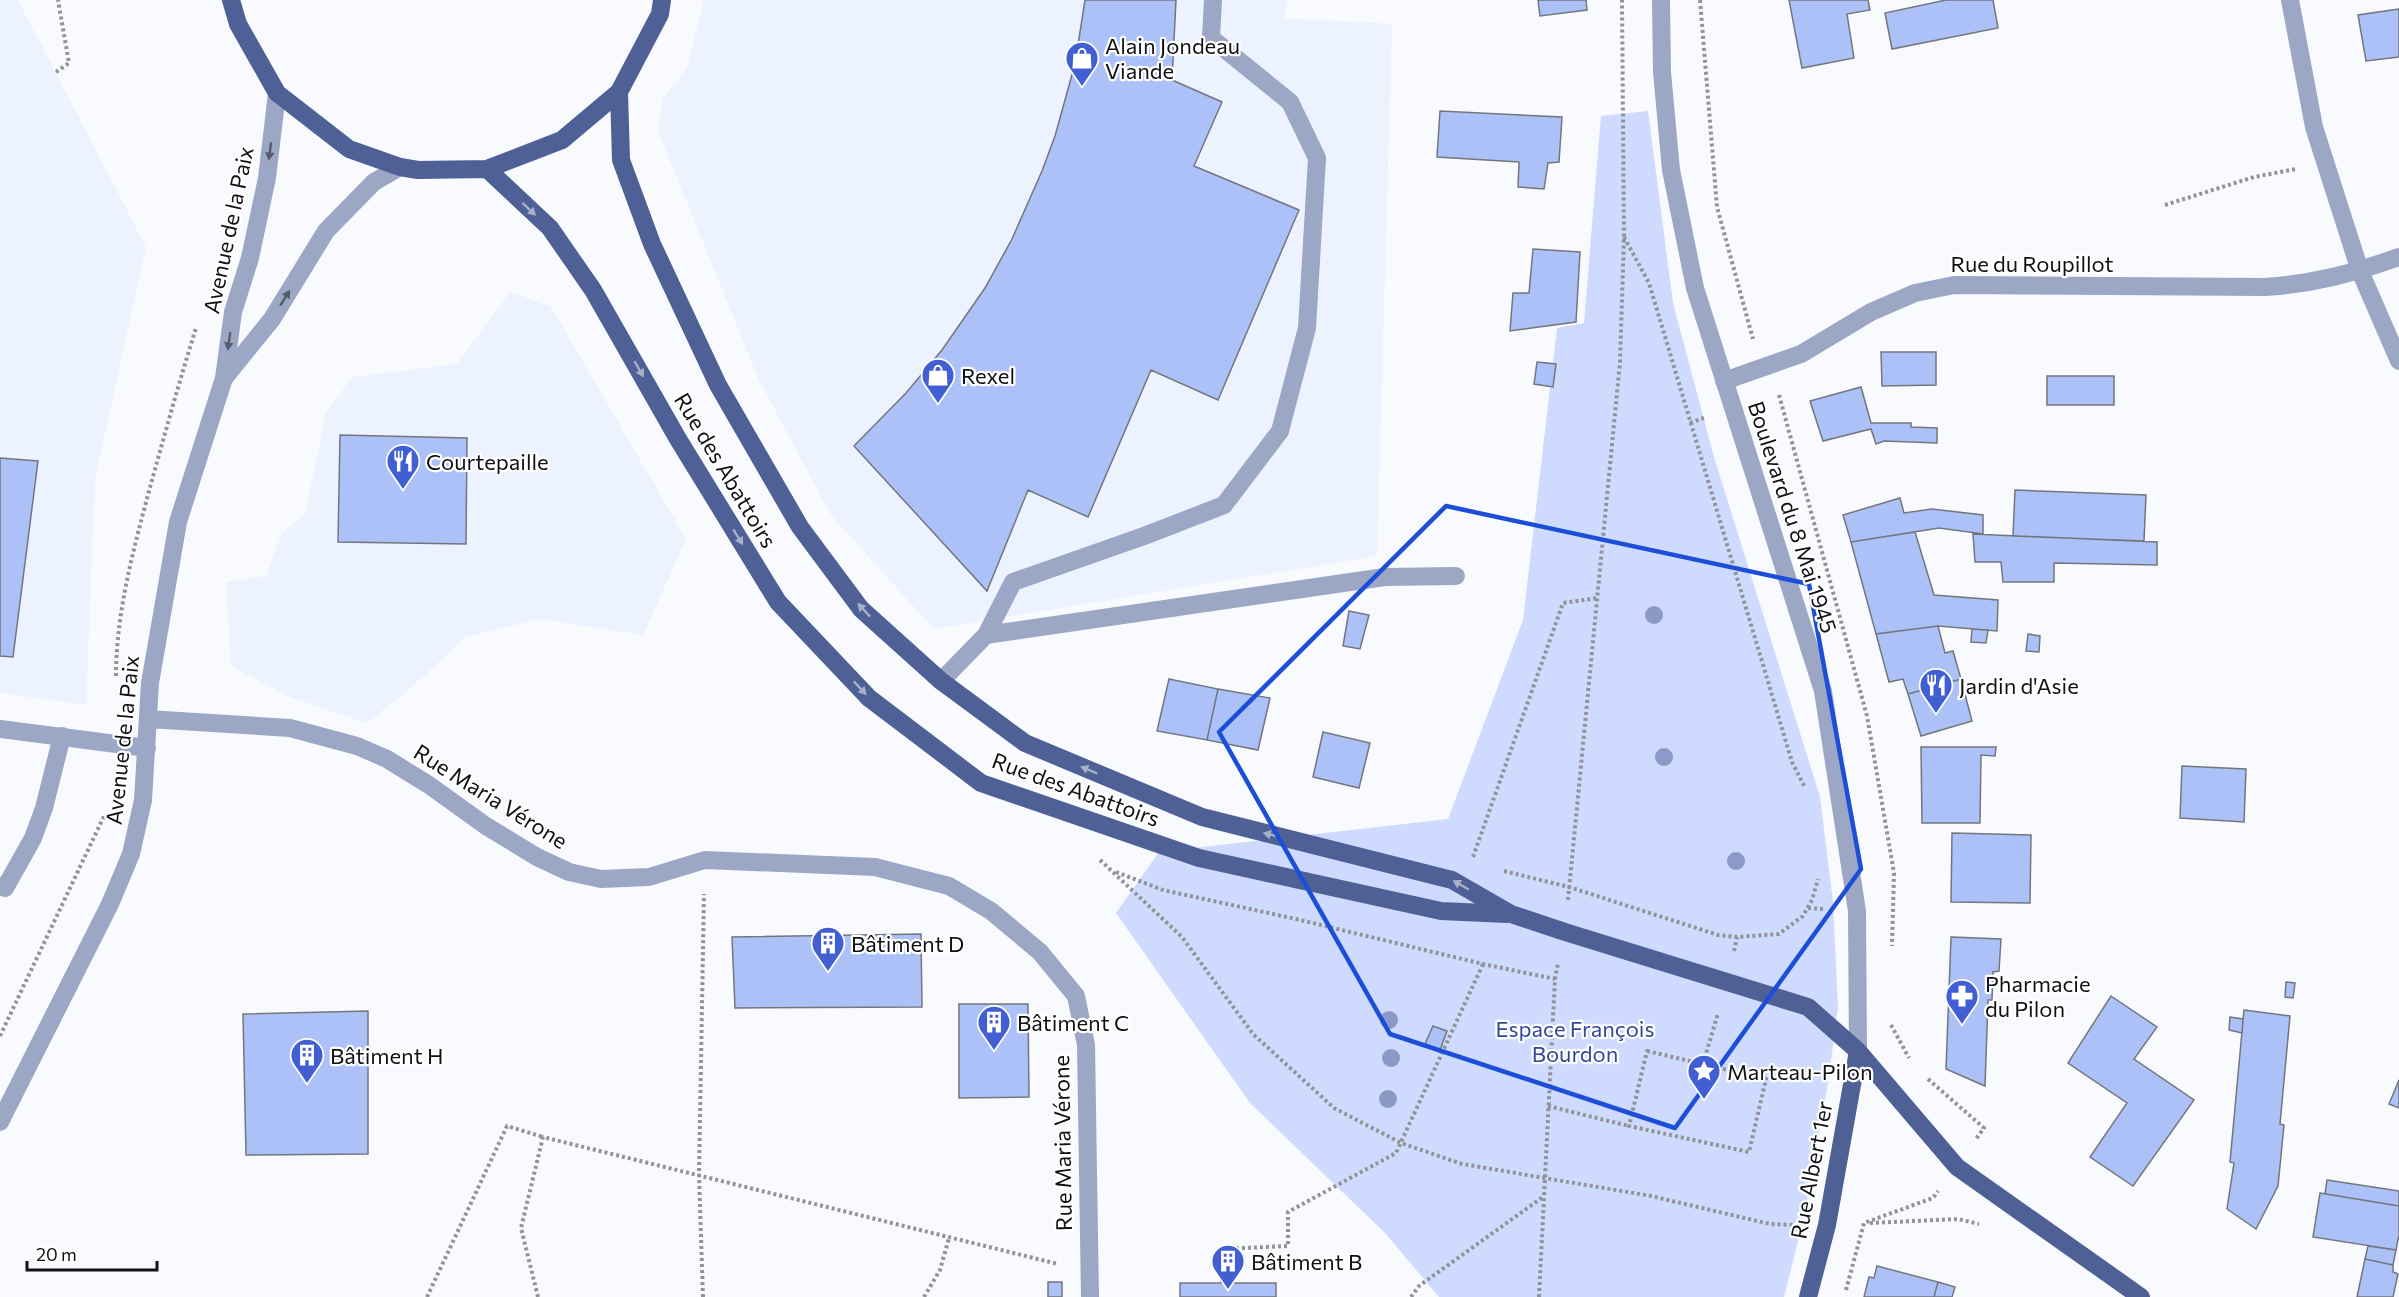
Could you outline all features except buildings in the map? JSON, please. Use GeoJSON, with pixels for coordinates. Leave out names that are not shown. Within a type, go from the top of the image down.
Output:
{"type":"FeatureCollection","features":[{"type":"Feature","properties":{"kind":"main road"},"geometry":{"type":"LineString","coordinates":[[231,0],[238,24],[277,93],[349,149],[400,167],[418,170],[487,169],[562,140],[619,92],[660,14],[662,0]]}},
{"type":"Feature","properties":{"kind":"main road"},"geometry":{"type":"LineString","coordinates":[[619,92],[621,160],[652,244],[718,385],[800,526],[861,609],[941,681],[1024,743],[1202,817],[1452,880],[1511,914],[1808,1007],[1858,1052],[1957,1167],[2141,1297]]}},
{"type":"Feature","properties":{"kind":"main road","name":"Rue des Abattoirs"},"geometry":{"type":"LineString","coordinates":[[487,169],[550,228],[593,290],[678,439],[778,602],[869,698],[981,783],[1199,858],[1441,911],[1511,914]]}},
{"type":"Feature","properties":{"kind":"main road","name":"Rue Albert 1er"},"geometry":{"type":"LineString","coordinates":[[1808,1297],[1827,1225],[1858,1052]]}},
{"type":"Feature","properties":{"kind":"street"},"geometry":{"type":"LineString","coordinates":[[941,681],[986,635],[1013,582],[1224,505],[1280,431],[1307,328],[1317,158],[1290,102],[1211,38],[1214,0]]}},
{"type":"Feature","properties":{"kind":"street","name":"Boulevard du 8 Mai 1945"},"geometry":{"type":"LineString","coordinates":[[1661,0],[1662,72],[1671,170],[1695,288],[1823,691],[1857,911],[1858,1052]]}},
{"type":"Feature","properties":{"kind":"street"},"geometry":{"type":"LineString","coordinates":[[2289,0],[2314,127],[2360,271],[2399,362]]}},
{"type":"Feature","properties":{"kind":"street","name":"Avenue de la Paix"},"geometry":{"type":"LineString","coordinates":[[0,1122],[110,904],[131,854],[143,800],[150,683],[178,522],[224,378],[233,312],[250,258],[267,178],[277,93]]}},
{"type":"Feature","properties":{"kind":"street","name":"Avenue de la Paix"},"geometry":{"type":"LineString","coordinates":[[224,378],[272,319],[326,231],[374,182],[400,167]]}},
{"type":"Feature","properties":{"kind":"street","name":"Rue du Roupillot"},"geometry":{"type":"LineString","coordinates":[[1724,381],[1801,354],[1871,312],[1915,293],[1954,285],[2265,287],[2306,284],[2360,271],[2399,257]]}},
{"type":"Feature","properties":{"kind":"street"},"geometry":{"type":"LineString","coordinates":[[986,635],[1385,577],[1456,576]]}},
{"type":"Feature","properties":{"kind":"street","name":"Rue Maria Vérone"},"geometry":{"type":"LineString","coordinates":[[148,719],[290,728],[357,746],[387,759],[429,785],[486,826],[537,857],[569,872],[601,879],[649,877],[705,860],[875,867],[949,886],[992,911],[1040,952],[1076,996],[1086,1045],[1090,1297]]}},
{"type":"Feature","properties":{"kind":"street"},"geometry":{"type":"LineString","coordinates":[[0,729],[147,748]]}},
{"type":"Feature","properties":{"kind":"street"},"geometry":{"type":"LineString","coordinates":[[0,886],[5,888],[33,838],[44,808],[62,736]]}},
{"type":"Feature","properties":{"kind":"path"},"geometry":{"type":"LineString","coordinates":[[56,72],[69,63],[58,0]]}},
{"type":"Feature","properties":{"kind":"path"},"geometry":{"type":"LineString","coordinates":[[1539,1297],[1555,979],[1565,932],[1620,362],[1624,237],[1622,0]]}},
{"type":"Feature","properties":{"kind":"path"},"geometry":{"type":"LineString","coordinates":[[2165,205],[2254,177],[2326,164]]}},
{"type":"Feature","properties":{"kind":"path"},"geometry":{"type":"LineString","coordinates":[[1624,237],[1649,283],[1792,762],[1804,787]]}},
{"type":"Feature","properties":{"kind":"path"},"geometry":{"type":"LineString","coordinates":[[1471,863],[1563,603],[1597,598]]}},
{"type":"Feature","properties":{"kind":"path"},"geometry":{"type":"LineString","coordinates":[[0,1036],[108,807]]}},
{"type":"Feature","properties":{"kind":"path"},"geometry":{"type":"LineString","coordinates":[[1095,856],[1182,937],[1253,1034],[1334,1108],[1401,1143],[1462,1164],[1545,1180],[1651,1196],[1770,1224],[1827,1225],[1958,1219],[1981,1224]]}},
{"type":"Feature","properties":{"kind":"path"},"geometry":{"type":"LineString","coordinates":[[703,1297],[699,1175],[705,860]]}},
{"type":"Feature","properties":{"kind":"path"},"geometry":{"type":"LineString","coordinates":[[1493,868],[1569,887],[1718,935],[1748,937],[1779,934],[1803,916],[1812,900],[1818,880],[1818,871]]}},
{"type":"Feature","properties":{"kind":"path"},"geometry":{"type":"LineString","coordinates":[[1112,870],[1163,891],[1555,979]]}},
{"type":"Feature","properties":{"kind":"path"},"geometry":{"type":"LineString","coordinates":[[1222,1283],[1222,1250],[1288,1246],[1288,1212],[1396,1153],[1483,964]]}},
{"type":"Feature","properties":{"kind":"path"},"geometry":{"type":"LineString","coordinates":[[1548,1106],[1629,1126],[1749,1152],[1766,1079],[1647,1051],[1629,1126]]}},
{"type":"Feature","properties":{"kind":"path"},"geometry":{"type":"LineString","coordinates":[[427,1297],[507,1126],[543,1137],[1088,1272]]}},
{"type":"Feature","properties":{"kind":"path"},"geometry":{"type":"LineString","coordinates":[[538,1297],[521,1228],[543,1137]]}},
{"type":"Feature","properties":{"kind":"path"},"geometry":{"type":"LineString","coordinates":[[1411,1297],[1419,1286],[1544,1197]]}},
{"type":"Feature","properties":{"kind":"path"},"geometry":{"type":"LineString","coordinates":[[924,1297],[940,1270],[949,1237]]}},
{"type":"Feature","properties":{"kind":"highlighted area"},"geometry":{"type":"Polygon","coordinates":[[[1446,506],[1809,584],[1861,869],[1675,1128],[1390,1034],[1219,732],[1446,506]]]}},
{"type":"Feature","properties":{"kind":"shaded area"},"geometry":{"type":"Polygon","coordinates":[[[0,0],[18,0],[146,247],[95,479],[86,705],[0,693],[0,0]]]}},
{"type":"Feature","properties":{"kind":"shaded area"},"geometry":{"type":"Polygon","coordinates":[[[704,0],[1288,0],[1284,18],[1392,24],[1377,556],[934,629],[831,515],[759,380],[658,131],[663,99],[687,69],[704,0]]]}},
{"type":"Feature","properties":{"kind":"shaded area"},"geometry":{"type":"Polygon","coordinates":[[[510,292],[551,307],[686,539],[643,635],[540,619],[466,637],[404,694],[366,723],[292,698],[231,666],[226,582],[266,576],[282,533],[305,514],[326,413],[352,377],[457,364],[510,292]]]}},
{"type":"Feature","properties":{"kind":"green space","name":"Espace François Bourdon"},"geometry":{"type":"Polygon","coordinates":[[[1648,111],[1673,303],[1714,457],[1820,797],[1833,902],[1838,1008],[1828,1083],[1804,1217],[1784,1297],[1439,1297],[1385,1233],[1250,1103],[1116,913],[1159,852],[1448,819],[1523,620],[1557,328],[1584,323],[1601,116],[1648,111]]]}},
{"type":"Feature","properties":{"kind":"place","name":"Alain Jondeau Viande"},"geometry":{"type":"Point","coordinates":[1082,87]}},
{"type":"Feature","properties":{"kind":"place","name":"Rexel"},"geometry":{"type":"Point","coordinates":[938,404]}},
{"type":"Feature","properties":{"kind":"place","name":"Courtepaille"},"geometry":{"type":"Point","coordinates":[403,490]}},
{"type":"Feature","properties":{"kind":"place","name":"Jardin d'Asie"},"geometry":{"type":"Point","coordinates":[1936,714]}},
{"type":"Feature","properties":{"kind":"place","name":"Bâtiment D"},"geometry":{"type":"Point","coordinates":[828,972]}},
{"type":"Feature","properties":{"kind":"place","name":"Pharmacie du Pilon"},"geometry":{"type":"Point","coordinates":[1962,1025]}},
{"type":"Feature","properties":{"kind":"place","name":"Bâtiment C"},"geometry":{"type":"Point","coordinates":[994,1051]}},
{"type":"Feature","properties":{"kind":"place","name":"Bâtiment H"},"geometry":{"type":"Point","coordinates":[307,1084]}},
{"type":"Feature","properties":{"kind":"place","name":"Marteau-Pilon"},"geometry":{"type":"Point","coordinates":[1704,1100]}},
{"type":"Feature","properties":{"kind":"place","name":"Bâtiment B"},"geometry":{"type":"Point","coordinates":[1228,1290]}}]}
